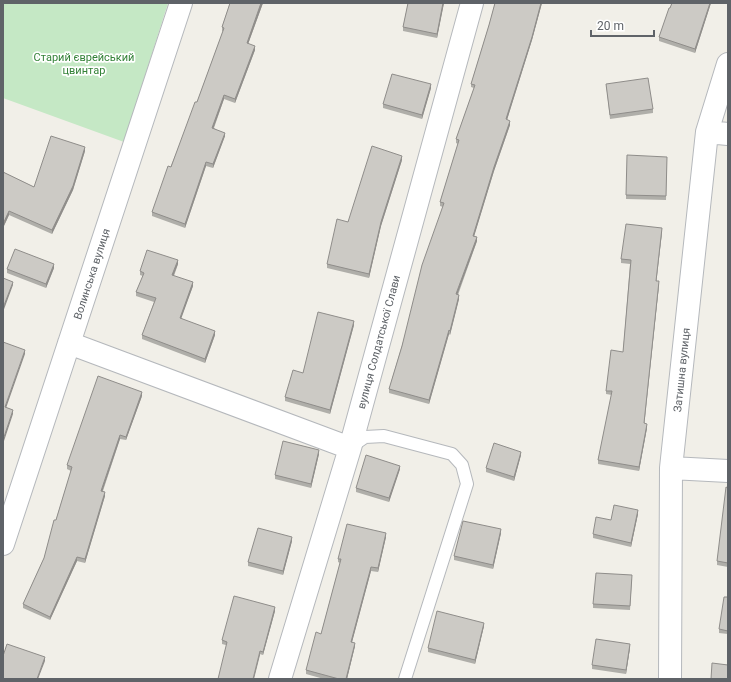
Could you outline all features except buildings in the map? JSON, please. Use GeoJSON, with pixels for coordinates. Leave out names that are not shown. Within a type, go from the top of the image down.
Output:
{"type":"FeatureCollection","features":[{"type":"Feature","properties":{"kind":"street","name":"Волинська вулиця"},"geometry":{"type":"LineString","coordinates":[[3,544],[181,3]]}},
{"type":"Feature","properties":{"kind":"street","name":"вулиця Солдатської Слави"},"geometry":{"type":"LineString","coordinates":[[280,679],[350,448],[472,3]]}},
{"type":"Feature","properties":{"kind":"street","name":"Затишна вулиця"},"geometry":{"type":"LineString","coordinates":[[670,679],[672,468],[728,64]]}},
{"type":"Feature","properties":{"kind":"street"},"geometry":{"type":"LineString","coordinates":[[69,343],[350,448]]}},
{"type":"Feature","properties":{"kind":"street"},"geometry":{"type":"LineString","coordinates":[[672,468],[728,471]]}},
{"type":"Feature","properties":{"kind":"lane"},"geometry":{"type":"LineString","coordinates":[[350,448],[365,437],[384,436],[452,454],[462,466],[467,484],[405,679]]}},
{"type":"Feature","properties":{"kind":"green space","name":"Старий єврейський цвинтар"},"geometry":{"type":"Polygon","coordinates":[[[3,3],[168,3],[124,142],[3,98],[3,3]]]}}]}
